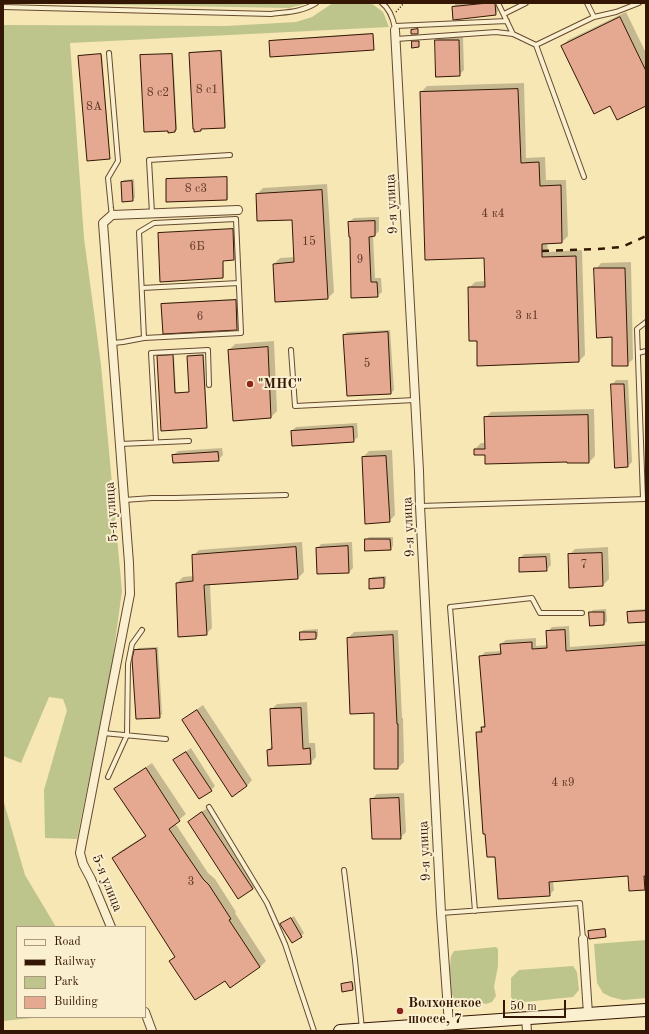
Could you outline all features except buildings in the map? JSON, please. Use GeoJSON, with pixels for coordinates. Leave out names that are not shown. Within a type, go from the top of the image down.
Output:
{"type":"FeatureCollection","features":[{"type":"Feature","properties":{"kind":"main road"},"geometry":{"type":"LineString","coordinates":[[340,1031],[646,1010]]}},
{"type":"Feature","properties":{"kind":"street","name":"9-я улица"},"geometry":{"type":"LineString","coordinates":[[395,32],[441,914],[449,1024]]}},
{"type":"Feature","properties":{"kind":"street"},"geometry":{"type":"LineString","coordinates":[[112,215],[238,210]]}},
{"type":"Feature","properties":{"kind":"street","name":"5-я улица"},"geometry":{"type":"LineString","coordinates":[[111,926],[92,879],[83,864],[80,853],[130,594],[104,223],[112,215]]}},
{"type":"Feature","properties":{"kind":"street"},"geometry":{"type":"LineString","coordinates":[[582,939],[588,1014]]}},
{"type":"Feature","properties":{"kind":"street"},"geometry":{"type":"LineString","coordinates":[[146,1015],[152,1031]]}},
{"type":"Feature","properties":{"kind":"street"},"geometry":{"type":"LineString","coordinates":[[526,1018],[527,1031]]}},
{"type":"Feature","properties":{"kind":"lane"},"geometry":{"type":"LineString","coordinates":[[3,7],[271,14],[299,11],[316,3]]}},
{"type":"Feature","properties":{"kind":"lane"},"geometry":{"type":"LineString","coordinates":[[382,3],[386,6],[392,16],[395,32]]}},
{"type":"Feature","properties":{"kind":"lane"},"geometry":{"type":"LineString","coordinates":[[498,3],[513,34]]}},
{"type":"Feature","properties":{"kind":"lane"},"geometry":{"type":"LineString","coordinates":[[504,14],[526,3]]}},
{"type":"Feature","properties":{"kind":"lane"},"geometry":{"type":"LineString","coordinates":[[587,3],[594,17]]}},
{"type":"Feature","properties":{"kind":"lane"},"geometry":{"type":"LineString","coordinates":[[536,45],[594,17],[616,12],[640,3]]}},
{"type":"Feature","properties":{"kind":"lane"},"geometry":{"type":"LineString","coordinates":[[395,32],[507,21]]}},
{"type":"Feature","properties":{"kind":"lane"},"geometry":{"type":"LineString","coordinates":[[395,32],[496,32],[513,34],[536,45],[584,177]]}},
{"type":"Feature","properties":{"kind":"lane"},"geometry":{"type":"LineString","coordinates":[[109,53],[118,161],[108,178],[112,215]]}},
{"type":"Feature","properties":{"kind":"lane"},"geometry":{"type":"LineString","coordinates":[[152,213],[149,160],[230,155]]}},
{"type":"Feature","properties":{"kind":"lane"},"geometry":{"type":"LineString","coordinates":[[112,343],[144,338],[241,333],[236,219],[154,223],[139,232],[144,338]]}},
{"type":"Feature","properties":{"kind":"lane"},"geometry":{"type":"LineString","coordinates":[[142,288],[239,283]]}},
{"type":"Feature","properties":{"kind":"lane"},"geometry":{"type":"LineString","coordinates":[[420,506],[644,499],[637,329],[646,322]]}},
{"type":"Feature","properties":{"kind":"lane"},"geometry":{"type":"LineString","coordinates":[[156,442],[152,353],[208,350],[209,385]]}},
{"type":"Feature","properties":{"kind":"lane"},"geometry":{"type":"LineString","coordinates":[[292,350],[294,406],[415,400]]}},
{"type":"Feature","properties":{"kind":"lane"},"geometry":{"type":"LineString","coordinates":[[638,353],[646,351]]}},
{"type":"Feature","properties":{"kind":"lane"},"geometry":{"type":"LineString","coordinates":[[120,444],[189,441]]}},
{"type":"Feature","properties":{"kind":"lane"},"geometry":{"type":"LineString","coordinates":[[124,500],[286,495]]}},
{"type":"Feature","properties":{"kind":"lane"},"geometry":{"type":"LineString","coordinates":[[475,911],[450,607],[532,598],[540,613],[582,613]]}},
{"type":"Feature","properties":{"kind":"lane"},"geometry":{"type":"LineString","coordinates":[[108,777],[127,735],[128,664],[132,644],[142,630]]}},
{"type":"Feature","properties":{"kind":"lane"},"geometry":{"type":"LineString","coordinates":[[103,733],[166,739]]}},
{"type":"Feature","properties":{"kind":"lane"},"geometry":{"type":"LineString","coordinates":[[209,807],[267,903],[286,944],[314,1031]]}},
{"type":"Feature","properties":{"kind":"lane"},"geometry":{"type":"LineString","coordinates":[[344,870],[362,1030]]}},
{"type":"Feature","properties":{"kind":"lane"},"geometry":{"type":"LineString","coordinates":[[441,914],[580,903],[582,939]]}},
{"type":"Feature","properties":{"kind":"path"},"geometry":{"type":"LineString","coordinates":[[392,16],[404,3]]}},
{"type":"Feature","properties":{"kind":"green space"},"geometry":{"type":"Polygon","coordinates":[[[13,3],[308,3],[289,8],[13,3]]]}},
{"type":"Feature","properties":{"kind":"green space"},"geometry":{"type":"Polygon","coordinates":[[[333,3],[371,3],[383,12],[389,27],[70,43],[84,238],[101,365],[122,591],[112,664],[77,839],[45,838],[44,790],[67,710],[63,699],[49,697],[21,763],[3,756],[3,25],[226,26],[296,22],[312,17],[333,3]]]}},
{"type":"Feature","properties":{"kind":"green space"},"geometry":{"type":"Polygon","coordinates":[[[3,799],[25,875],[55,926],[16,926],[16,1018],[32,1018],[3,1021],[3,799]]]}},
{"type":"Feature","properties":{"kind":"green space"},"geometry":{"type":"Polygon","coordinates":[[[646,940],[646,998],[623,1000],[603,993],[597,983],[594,944],[646,940]]]}},
{"type":"Feature","properties":{"kind":"green space"},"geometry":{"type":"Polygon","coordinates":[[[496,947],[498,949],[498,966],[494,987],[496,996],[492,1002],[486,1004],[473,1001],[464,1004],[460,1003],[451,993],[449,977],[451,956],[454,951],[496,947]]]}},
{"type":"Feature","properties":{"kind":"green space"},"geometry":{"type":"Polygon","coordinates":[[[573,966],[577,972],[579,990],[573,997],[515,1003],[511,997],[511,978],[519,970],[573,966]]]}},
{"type":"Feature","properties":{"kind":"railway"},"geometry":{"type":"LineString","coordinates":[[542,251],[622,247],[646,236]]}},
{"type":"Feature","properties":{"kind":"place","name":"\"МНС\""},"geometry":{"type":"Point","coordinates":[250,384]}},
{"type":"Feature","properties":{"kind":"place","name":"Волхонское шоссе, 7"},"geometry":{"type":"Point","coordinates":[400,1011]}}]}
